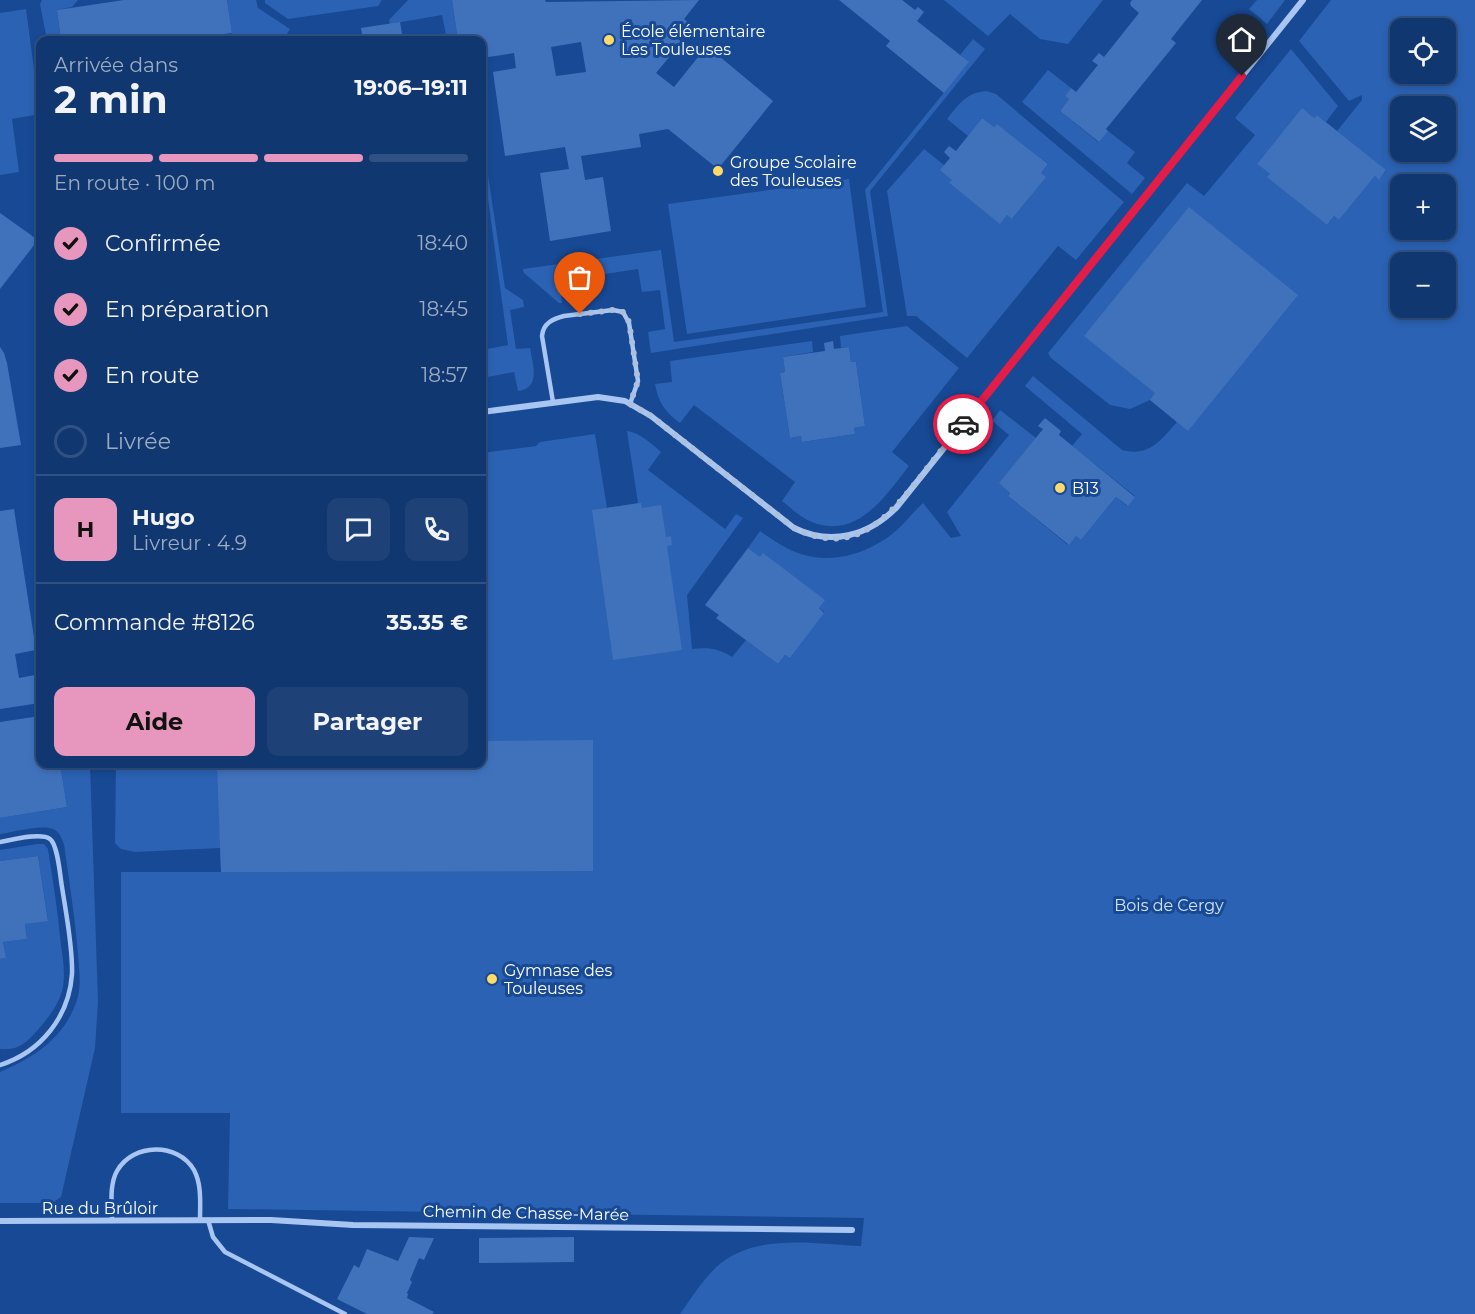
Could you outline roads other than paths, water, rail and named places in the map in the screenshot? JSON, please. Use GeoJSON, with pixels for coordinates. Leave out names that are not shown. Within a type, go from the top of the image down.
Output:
{"type":"FeatureCollection","features":[{"type":"Feature","properties":{"kind":"street"},"geometry":{"type":"LineString","coordinates":[[486,411],[593,397],[618,399],[651,416],[794,528],[817,536],[844,537],[857,534],[878,524],[896,508],[1303,0]]}},
{"type":"Feature","properties":{"kind":"street","name":"Chemin de Chasse-Marée"},"geometry":{"type":"LineString","coordinates":[[200,1220],[271,1220],[353,1225],[852,1230]]}},
{"type":"Feature","properties":{"kind":"street","name":"Rue du Brûloir"},"geometry":{"type":"LineString","coordinates":[[0,1221],[200,1220]]}},
{"type":"Feature","properties":{"kind":"lane"},"geometry":{"type":"LineString","coordinates":[[553,402],[542,336],[546,325],[564,316],[620,311],[627,316],[629,322],[638,381],[630,404]]}},
{"type":"Feature","properties":{"kind":"lane"},"geometry":{"type":"LineString","coordinates":[[0,842],[36,836],[52,841],[57,856],[66,914],[72,972],[69,992],[57,1022],[43,1042],[29,1053],[0,1065]]}},
{"type":"Feature","properties":{"kind":"lane"},"geometry":{"type":"LineString","coordinates":[[112,1221],[112,1186],[117,1171],[127,1159],[140,1151],[155,1148],[170,1151],[184,1158],[194,1169],[199,1184],[200,1220]]}},
{"type":"Feature","properties":{"kind":"lane"},"geometry":{"type":"LineString","coordinates":[[208,1220],[213,1237],[225,1252],[345,1314]]}},
{"type":"Feature","properties":{"kind":"place","name":"École élémentaire Les Touleuses"},"geometry":{"type":"Point","coordinates":[609,40]}},
{"type":"Feature","properties":{"kind":"place","name":"Groupe Scolaire des Touleuses"},"geometry":{"type":"Point","coordinates":[718,171]}},
{"type":"Feature","properties":{"kind":"place","name":"B13"},"geometry":{"type":"Point","coordinates":[1060,488]}},
{"type":"Feature","properties":{"kind":"place","name":"Gymnase des Touleuses"},"geometry":{"type":"Point","coordinates":[492,979]}},
{"type":"Feature","properties":{"kind":"park label","name":"Bois de Cergy"},"geometry":{"type":"Point","coordinates":[1169,905]}}]}
